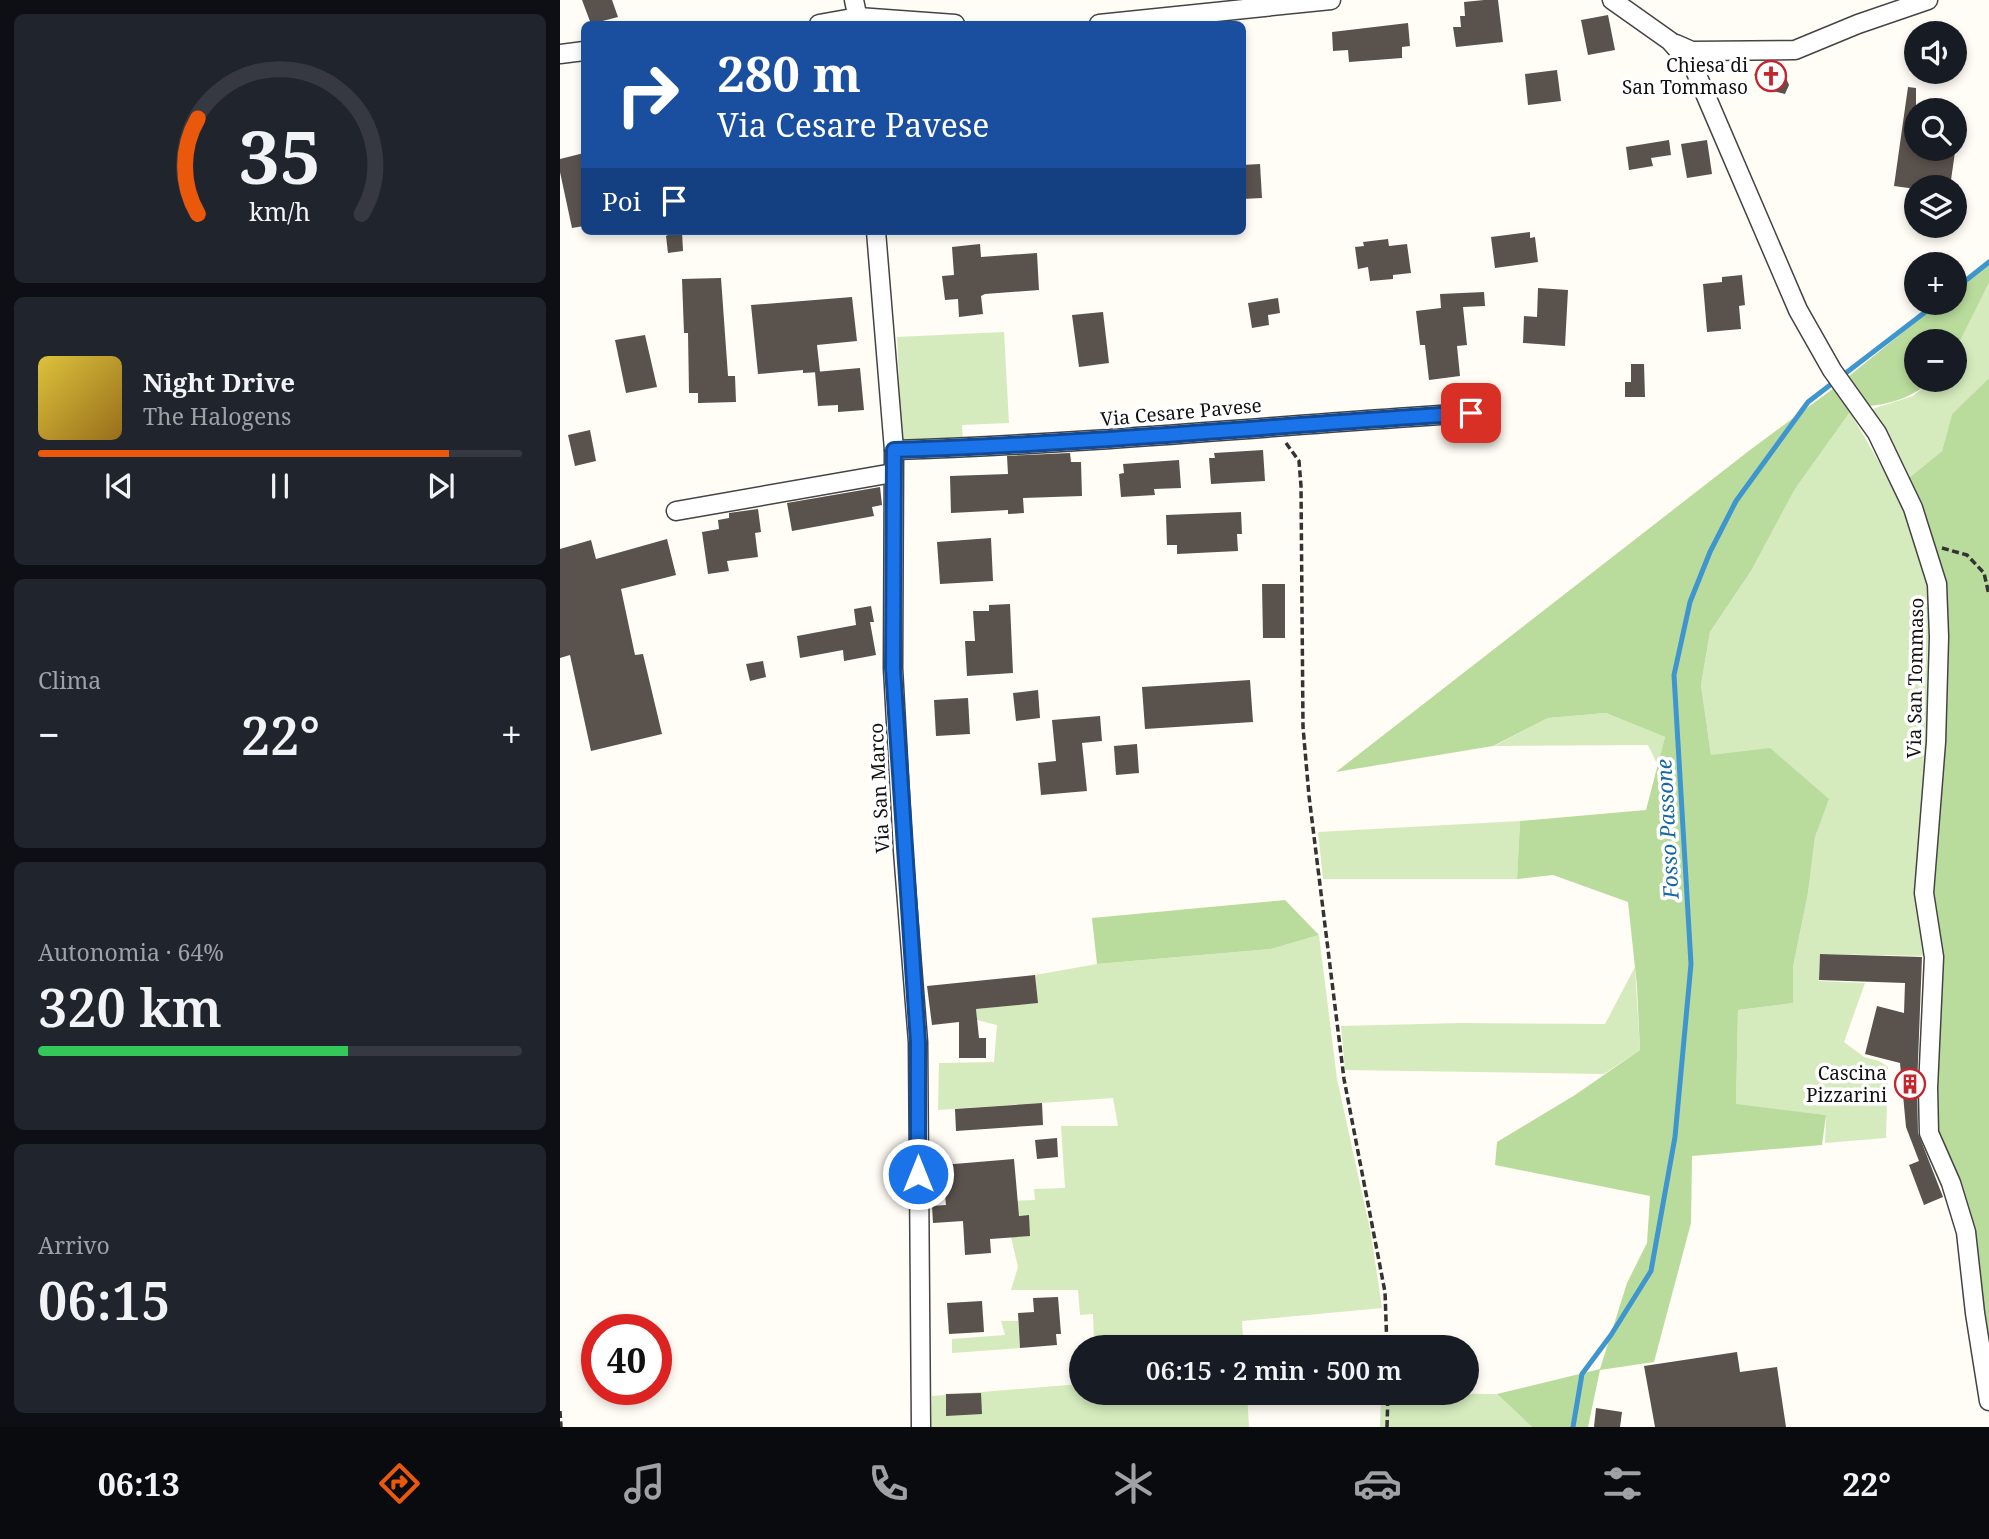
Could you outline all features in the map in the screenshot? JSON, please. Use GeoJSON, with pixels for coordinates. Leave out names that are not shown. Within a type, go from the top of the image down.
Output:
{"type":"FeatureCollection","features":[{"type":"Feature","properties":{"kind":"street"},"geometry":{"type":"LineString","coordinates":[[1128,21],[1331,0]]}},
{"type":"Feature","properties":{"kind":"street","name":"Via San Tommaso"},"geometry":{"type":"LineString","coordinates":[[1612,0],[1670,41],[1694,68],[1798,310],[1832,370],[1877,433],[1913,508],[1937,584],[1939,637],[1935,755],[1924,893],[1934,957],[1928,1088],[1929,1133],[1951,1183],[1966,1232],[1989,1401]]}},
{"type":"Feature","properties":{"kind":"street"},"geometry":{"type":"LineString","coordinates":[[1670,41],[1692,51],[1795,50],[1858,24],[1928,0]]}},
{"type":"Feature","properties":{"kind":"street"},"geometry":{"type":"LineString","coordinates":[[830,21],[857,14],[925,21]]}},
{"type":"Feature","properties":{"kind":"street"},"geometry":{"type":"LineString","coordinates":[[560,54],[581,51]]}},
{"type":"Feature","properties":{"kind":"street","name":"Via San Marco"},"geometry":{"type":"LineString","coordinates":[[876,235],[894,450],[893,668],[918,1042],[921,1427]]}},
{"type":"Feature","properties":{"kind":"street","name":"Via Cesare Pavese"},"geometry":{"type":"LineString","coordinates":[[894,450],[1018,446],[1268,425],[1471,413]]}},
{"type":"Feature","properties":{"kind":"street"},"geometry":{"type":"LineString","coordinates":[[677,511],[893,473]]}},
{"type":"Feature","properties":{"kind":"path"},"geometry":{"type":"LineString","coordinates":[[1268,425],[1288,445],[1299,461],[1303,727],[1309,796],[1344,1079],[1385,1292],[1387,1335]]}},
{"type":"Feature","properties":{"kind":"path"},"geometry":{"type":"LineString","coordinates":[[1923,541],[1967,555],[1984,573],[1989,596]]}},
{"type":"Feature","properties":{"kind":"path"},"geometry":{"type":"LineString","coordinates":[[1387,1427],[1388,1405]]}},
{"type":"Feature","properties":{"kind":"path"},"geometry":{"type":"LineString","coordinates":[[560,1411],[561,1427]]}},
{"type":"Feature","properties":{"kind":"green space"},"geometry":{"type":"Polygon","coordinates":[[[1989,262],[1989,283],[1966,329],[1907,329],[1924,315],[1967,315],[1967,280],[1989,262]]]}},
{"type":"Feature","properties":{"kind":"green space"},"geometry":{"type":"Polygon","coordinates":[[[1989,283],[1989,378],[1952,414],[1942,451],[1898,487],[1854,415],[1918,392],[1967,392],[1966,329],[1989,283]]]}},
{"type":"Feature","properties":{"kind":"green space"},"geometry":{"type":"Polygon","coordinates":[[[1904,331],[1904,392],[1915,392],[1896,401],[1854,408],[1838,385],[1904,331]]]}},
{"type":"Feature","properties":{"kind":"green space"},"geometry":{"type":"Polygon","coordinates":[[[1004,332],[1009,423],[962,425],[963,444],[902,447],[897,337],[1004,332]]]}},
{"type":"Feature","properties":{"kind":"green space"},"geometry":{"type":"Polygon","coordinates":[[[1989,378],[1989,1337],[1971,1223],[1932,1133],[1927,894],[1934,584],[1898,487],[1942,451],[1952,414],[1989,378]]]}},
{"type":"Feature","properties":{"kind":"green space"},"geometry":{"type":"Polygon","coordinates":[[[1834,388],[1850,412],[1795,489],[1751,571],[1710,632],[1701,685],[1711,755],[1770,748],[1829,799],[1815,837],[1808,893],[1793,967],[1793,1003],[1738,1010],[1736,1104],[1826,1115],[1822,1145],[1692,1156],[1691,1223],[1654,1362],[1600,1370],[1588,1427],[1532,1427],[1497,1394],[1600,1369],[1627,1283],[1647,1243],[1650,1196],[1495,1165],[1497,1142],[1575,1095],[1640,1050],[1637,986],[1628,902],[1553,875],[1517,879],[1520,821],[1646,810],[1665,737],[1606,713],[1548,718],[1493,746],[1336,772],[1750,450],[1834,388]]]}},
{"type":"Feature","properties":{"kind":"green space"},"geometry":{"type":"Polygon","coordinates":[[[1850,412],[1905,507],[1931,585],[1929,956],[1820,954],[1819,981],[1865,983],[1844,1042],[1864,1057],[1888,1067],[1886,1138],[1825,1143],[1826,1115],[1736,1105],[1738,1010],[1793,1003],[1793,967],[1808,893],[1815,837],[1828,799],[1711,755],[1701,685],[1710,632],[1751,571],[1795,489],[1850,412]]]}},
{"type":"Feature","properties":{"kind":"green space"},"geometry":{"type":"Polygon","coordinates":[[[1606,713],[1665,737],[1658,766],[1648,745],[1494,746],[1548,718],[1606,713]]]}},
{"type":"Feature","properties":{"kind":"green space"},"geometry":{"type":"Polygon","coordinates":[[[1520,821],[1517,879],[1323,879],[1318,832],[1520,821]]]}},
{"type":"Feature","properties":{"kind":"green space"},"geometry":{"type":"Polygon","coordinates":[[[1285,900],[1319,935],[1271,949],[1097,964],[1092,918],[1285,900]]]}},
{"type":"Feature","properties":{"kind":"green space"},"geometry":{"type":"Polygon","coordinates":[[[1319,935],[1337,1079],[1371,1234],[1382,1308],[1242,1321],[1243,1335],[1094,1335],[1093,1314],[1080,1315],[1078,1290],[1011,1290],[1018,1267],[1011,1237],[1029,1215],[986,1218],[985,1202],[1035,1200],[1034,1189],[1065,1188],[1061,1126],[1118,1126],[1113,1098],[938,1110],[939,1063],[994,1062],[997,1025],[977,1020],[976,1009],[1037,1003],[1035,975],[1097,964],[1271,949],[1319,935]]]}},
{"type":"Feature","properties":{"kind":"green space"},"geometry":{"type":"Polygon","coordinates":[[[1635,967],[1640,1050],[1604,1074],[1345,1070],[1341,1026],[1605,1024],[1635,967]]]}},
{"type":"Feature","properties":{"kind":"green space"},"geometry":{"type":"Polygon","coordinates":[[[1001,1321],[1018,1321],[1020,1348],[952,1353],[952,1339],[1005,1335],[1001,1321]]]}},
{"type":"Feature","properties":{"kind":"green space"},"geometry":{"type":"Polygon","coordinates":[[[1069,1385],[1069,1405],[1248,1405],[1249,1427],[931,1427],[932,1396],[1069,1385]]]}},
{"type":"Feature","properties":{"kind":"green space"},"geometry":{"type":"Polygon","coordinates":[[[1479,1394],[1497,1394],[1532,1427],[1380,1427],[1381,1405],[1479,1405],[1479,1394]]]}},
{"type":"Feature","properties":{"kind":"building"},"geometry":{"type":"Polygon","coordinates":[[[582,0],[612,0],[618,17],[590,21],[582,0]]]}},
{"type":"Feature","properties":{"kind":"building"},"geometry":{"type":"Polygon","coordinates":[[[1498,0],[1503,42],[1456,47],[1453,27],[1461,27],[1460,16],[1465,16],[1464,2],[1498,0]]]}},
{"type":"Feature","properties":{"kind":"building"},"geometry":{"type":"Polygon","coordinates":[[[1608,15],[1615,50],[1588,55],[1581,20],[1608,15]]]}},
{"type":"Feature","properties":{"kind":"building"},"geometry":{"type":"Polygon","coordinates":[[[1408,23],[1410,46],[1402,47],[1402,58],[1349,62],[1348,50],[1333,51],[1332,32],[1408,23]]]}},
{"type":"Feature","properties":{"kind":"building","name":"Chiesa di San Tommaso"},"geometry":{"type":"Polygon","coordinates":[[[1766,62],[1771,62],[1784,73],[1789,85],[1785,94],[1773,91],[1754,75],[1766,62]]]}},
{"type":"Feature","properties":{"kind":"building"},"geometry":{"type":"Polygon","coordinates":[[[1557,70],[1561,101],[1528,105],[1525,74],[1557,70]]]}},
{"type":"Feature","properties":{"kind":"building"},"geometry":{"type":"Polygon","coordinates":[[[1908,87],[1916,88],[1916,98],[1906,98],[1908,87]]]}},
{"type":"Feature","properties":{"kind":"building"},"geometry":{"type":"Polygon","coordinates":[[[1904,115],[1904,161],[1954,161],[1952,175],[1904,175],[1904,187],[1894,186],[1904,115]]]}},
{"type":"Feature","properties":{"kind":"building"},"geometry":{"type":"Polygon","coordinates":[[[1669,140],[1671,155],[1651,158],[1653,166],[1629,170],[1626,147],[1669,140]]]}},
{"type":"Feature","properties":{"kind":"building"},"geometry":{"type":"Polygon","coordinates":[[[1707,140],[1712,174],[1687,178],[1681,144],[1707,140]]]}},
{"type":"Feature","properties":{"kind":"building"},"geometry":{"type":"Polygon","coordinates":[[[581,154],[581,226],[572,228],[560,172],[560,159],[581,154]]]}},
{"type":"Feature","properties":{"kind":"building"},"geometry":{"type":"Polygon","coordinates":[[[1260,164],[1262,198],[1246,199],[1246,165],[1260,164]]]}},
{"type":"Feature","properties":{"kind":"building"},"geometry":{"type":"Polygon","coordinates":[[[1530,232],[1530,238],[1535,237],[1538,262],[1495,268],[1491,237],[1530,232]]]}},
{"type":"Feature","properties":{"kind":"building"},"geometry":{"type":"Polygon","coordinates":[[[682,235],[683,251],[668,253],[666,236],[682,235]]]}},
{"type":"Feature","properties":{"kind":"building"},"geometry":{"type":"Polygon","coordinates":[[[1388,239],[1389,246],[1407,244],[1411,273],[1393,275],[1393,279],[1370,281],[1368,267],[1358,269],[1355,247],[1364,246],[1363,242],[1388,239]]]}},
{"type":"Feature","properties":{"kind":"building"},"geometry":{"type":"Polygon","coordinates":[[[980,244],[981,257],[1037,253],[1039,290],[985,294],[981,296],[983,314],[959,317],[958,299],[945,300],[942,276],[954,275],[952,247],[980,244]]]}},
{"type":"Feature","properties":{"kind":"building"},"geometry":{"type":"Polygon","coordinates":[[[1742,275],[1745,305],[1739,306],[1741,329],[1707,332],[1703,284],[1722,282],[1722,277],[1742,275]]]}},
{"type":"Feature","properties":{"kind":"building"},"geometry":{"type":"Polygon","coordinates":[[[721,278],[728,376],[735,376],[736,402],[698,403],[698,393],[689,393],[688,333],[684,333],[682,279],[721,278]]]}},
{"type":"Feature","properties":{"kind":"building"},"geometry":{"type":"Polygon","coordinates":[[[1538,288],[1568,290],[1565,346],[1523,343],[1524,316],[1537,317],[1538,288]]]}},
{"type":"Feature","properties":{"kind":"building"},"geometry":{"type":"Polygon","coordinates":[[[1484,292],[1485,306],[1463,307],[1467,345],[1457,346],[1460,376],[1429,380],[1425,345],[1420,345],[1416,311],[1441,308],[1440,294],[1484,292]]]}},
{"type":"Feature","properties":{"kind":"building"},"geometry":{"type":"Polygon","coordinates":[[[852,297],[857,341],[817,345],[820,372],[803,373],[803,370],[758,374],[751,305],[852,297]]]}},
{"type":"Feature","properties":{"kind":"building"},"geometry":{"type":"Polygon","coordinates":[[[1278,298],[1280,313],[1268,315],[1269,325],[1252,328],[1248,303],[1278,298]]]}},
{"type":"Feature","properties":{"kind":"building"},"geometry":{"type":"Polygon","coordinates":[[[1103,312],[1109,363],[1079,367],[1072,315],[1103,312]]]}},
{"type":"Feature","properties":{"kind":"building"},"geometry":{"type":"Polygon","coordinates":[[[645,335],[657,387],[626,393],[615,340],[645,335]]]}},
{"type":"Feature","properties":{"kind":"building"},"geometry":{"type":"Polygon","coordinates":[[[1631,364],[1644,364],[1645,397],[1625,397],[1625,382],[1631,382],[1631,364]]]}},
{"type":"Feature","properties":{"kind":"building"},"geometry":{"type":"Polygon","coordinates":[[[860,368],[864,410],[838,412],[838,405],[818,406],[815,372],[860,368]]]}},
{"type":"Feature","properties":{"kind":"building"},"geometry":{"type":"Polygon","coordinates":[[[590,430],[596,461],[575,466],[568,435],[590,430]]]}},
{"type":"Feature","properties":{"kind":"building"},"geometry":{"type":"Polygon","coordinates":[[[1263,450],[1265,481],[1211,484],[1209,458],[1215,458],[1214,453],[1263,450]]]}},
{"type":"Feature","properties":{"kind":"building"},"geometry":{"type":"Polygon","coordinates":[[[1070,453],[1071,462],[1081,462],[1082,496],[1023,498],[1024,513],[1008,514],[1008,510],[951,513],[950,476],[1008,474],[1007,456],[1070,453]]]}},
{"type":"Feature","properties":{"kind":"building"},"geometry":{"type":"Polygon","coordinates":[[[1179,460],[1181,488],[1154,489],[1155,495],[1121,497],[1119,474],[1124,473],[1123,464],[1179,460]]]}},
{"type":"Feature","properties":{"kind":"building"},"geometry":{"type":"Polygon","coordinates":[[[880,487],[882,505],[872,507],[874,516],[792,531],[787,503],[880,487]]]}},
{"type":"Feature","properties":{"kind":"building"},"geometry":{"type":"Polygon","coordinates":[[[758,509],[761,532],[755,533],[758,557],[727,561],[729,571],[708,574],[702,532],[719,529],[718,520],[729,518],[729,513],[758,509]]]}},
{"type":"Feature","properties":{"kind":"building"},"geometry":{"type":"Polygon","coordinates":[[[1241,512],[1242,534],[1237,534],[1238,551],[1177,554],[1177,545],[1167,545],[1166,515],[1241,512]]]}},
{"type":"Feature","properties":{"kind":"building"},"geometry":{"type":"Polygon","coordinates":[[[991,538],[993,581],[940,584],[937,542],[991,538]]]}},
{"type":"Feature","properties":{"kind":"building"},"geometry":{"type":"Polygon","coordinates":[[[667,539],[676,575],[621,589],[635,655],[643,654],[662,734],[591,751],[570,655],[560,658],[560,549],[591,540],[596,559],[667,539]]]}},
{"type":"Feature","properties":{"kind":"building"},"geometry":{"type":"Polygon","coordinates":[[[1262,584],[1285,584],[1285,638],[1263,638],[1262,584]]]}},
{"type":"Feature","properties":{"kind":"building"},"geometry":{"type":"Polygon","coordinates":[[[1010,604],[1013,673],[967,676],[965,641],[975,641],[973,611],[989,611],[989,605],[1010,604]]]}},
{"type":"Feature","properties":{"kind":"building"},"geometry":{"type":"Polygon","coordinates":[[[871,606],[874,622],[870,622],[876,655],[844,661],[843,650],[800,658],[797,636],[856,625],[854,609],[871,606]]]}},
{"type":"Feature","properties":{"kind":"building"},"geometry":{"type":"Polygon","coordinates":[[[763,661],[766,677],[750,681],[746,664],[763,661]]]}},
{"type":"Feature","properties":{"kind":"building"},"geometry":{"type":"Polygon","coordinates":[[[1250,680],[1253,722],[1145,729],[1142,687],[1250,680]]]}},
{"type":"Feature","properties":{"kind":"building"},"geometry":{"type":"Polygon","coordinates":[[[1038,690],[1040,718],[1016,721],[1013,693],[1038,690]]]}},
{"type":"Feature","properties":{"kind":"building"},"geometry":{"type":"Polygon","coordinates":[[[968,698],[970,734],[936,736],[934,700],[968,698]]]}},
{"type":"Feature","properties":{"kind":"building"},"geometry":{"type":"Polygon","coordinates":[[[1100,716],[1102,741],[1082,743],[1087,791],[1041,795],[1038,763],[1056,761],[1052,720],[1100,716]]]}},
{"type":"Feature","properties":{"kind":"building"},"geometry":{"type":"Polygon","coordinates":[[[1137,744],[1139,773],[1116,775],[1114,746],[1137,744]]]}},
{"type":"Feature","properties":{"kind":"building"},"geometry":{"type":"Polygon","coordinates":[[[1820,954],[1922,957],[1918,1133],[1943,1197],[1924,1205],[1909,1165],[1919,1161],[1906,1127],[1900,1063],[1865,1054],[1877,1006],[1904,1013],[1905,983],[1819,980],[1820,954]]]}},
{"type":"Feature","properties":{"kind":"building"},"geometry":{"type":"Polygon","coordinates":[[[1035,975],[1038,1003],[976,1009],[979,1038],[986,1038],[986,1058],[959,1058],[959,1022],[932,1025],[927,986],[1035,975]]]}},
{"type":"Feature","properties":{"kind":"building"},"geometry":{"type":"Polygon","coordinates":[[[1042,1103],[1043,1125],[956,1131],[955,1109],[1042,1103]]]}},
{"type":"Feature","properties":{"kind":"building"},"geometry":{"type":"Polygon","coordinates":[[[1057,1138],[1058,1157],[1037,1159],[1035,1140],[1057,1138]]]}},
{"type":"Feature","properties":{"kind":"building"},"geometry":{"type":"Polygon","coordinates":[[[1014,1159],[1019,1216],[1029,1215],[1030,1236],[990,1239],[991,1253],[965,1255],[963,1221],[933,1223],[932,1206],[946,1205],[942,1165],[1014,1159]]]}},
{"type":"Feature","properties":{"kind":"building"},"geometry":{"type":"Polygon","coordinates":[[[1058,1297],[1061,1334],[1056,1334],[1057,1345],[1020,1348],[1018,1313],[1034,1312],[1033,1298],[1058,1297]]]}},
{"type":"Feature","properties":{"kind":"building"},"geometry":{"type":"Polygon","coordinates":[[[982,1301],[984,1332],[949,1334],[947,1303],[982,1301]]]}},
{"type":"Feature","properties":{"kind":"building"},"geometry":{"type":"Polygon","coordinates":[[[1737,1352],[1740,1372],[1777,1367],[1786,1427],[1655,1427],[1644,1366],[1737,1352]]]}},
{"type":"Feature","properties":{"kind":"building"},"geometry":{"type":"Polygon","coordinates":[[[981,1393],[982,1414],[946,1416],[946,1394],[981,1393]]]}},
{"type":"Feature","properties":{"kind":"building"},"geometry":{"type":"Polygon","coordinates":[[[1596,1408],[1622,1412],[1620,1427],[1594,1427],[1596,1408]]]}},
{"type":"Feature","properties":{"kind":"waterway","name":"Fosso Passone"},"geometry":{"type":"LineString","coordinates":[[1967,279],[1989,262]]}},
{"type":"Feature","properties":{"kind":"waterway","name":"Fosso Passone"},"geometry":{"type":"LineString","coordinates":[[1573,1427],[1582,1374],[1611,1335],[1651,1271],[1675,1137],[1691,964],[1674,675],[1690,602],[1710,552],[1736,501],[1808,402],[1921,315]]}},
{"type":"Feature","properties":{"kind":"place","name":"Chiesa di San Tommaso"},"geometry":{"type":"Point","coordinates":[1771,76]}},
{"type":"Feature","properties":{"kind":"place","name":"Cascina Pizzarini"},"geometry":{"type":"Point","coordinates":[1910,1084]}},
{"type":"Feature","properties":{"kind":"route"},"geometry":{"type":"LineString","coordinates":[[918,1174],[918,1042],[893,668],[894,450],[1018,446],[1268,425],[1471,413]]}}]}
